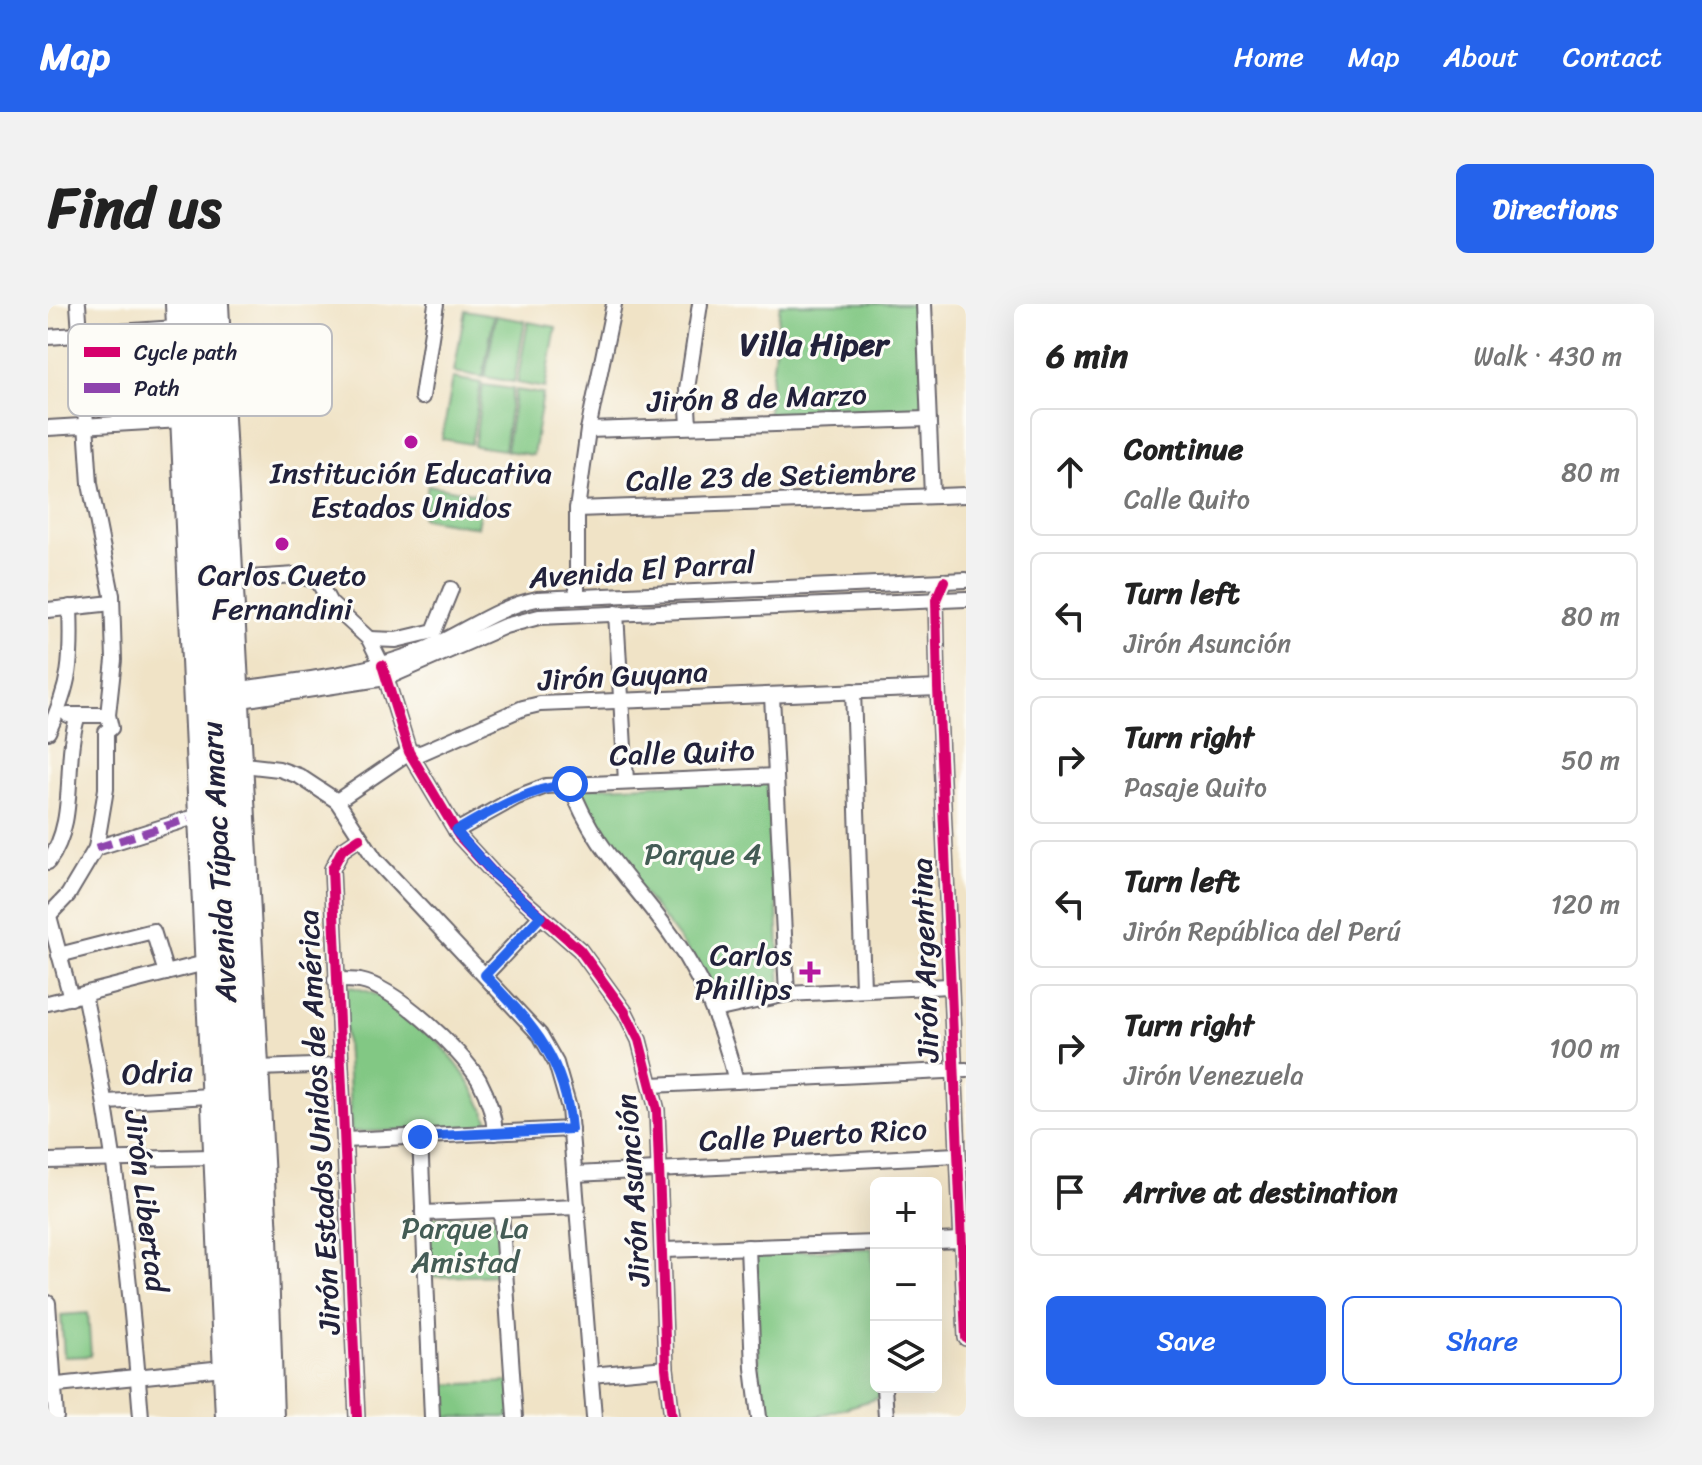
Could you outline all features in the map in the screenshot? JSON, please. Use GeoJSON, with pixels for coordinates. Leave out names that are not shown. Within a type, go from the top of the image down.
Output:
{"type":"FeatureCollection","features":[{"type":"Feature","properties":{"kind":"highway","name":"Avenida Túpac Amaru"},"geometry":{"type":"LineString","coordinates":[[190,304],[191,324]]}},
{"type":"Feature","properties":{"kind":"highway","name":"Avenida Túpac Amaru"},"geometry":{"type":"LineString","coordinates":[[205,304],[206,324]]}},
{"type":"Feature","properties":{"kind":"highway","name":"Avenida Túpac Amaru"},"geometry":{"type":"LineString","coordinates":[[195,416],[241,1417]]}},
{"type":"Feature","properties":{"kind":"highway","name":"Avenida Túpac Amaru"},"geometry":{"type":"LineString","coordinates":[[210,416],[259,1417]]}},
{"type":"Feature","properties":{"kind":"main road","name":"Avenida Túpac Amaru"},"geometry":{"type":"LineString","coordinates":[[175,304],[176,324]]}},
{"type":"Feature","properties":{"kind":"main road","name":"Avenida Túpac Amaru"},"geometry":{"type":"LineString","coordinates":[[219,304],[220,324]]}},
{"type":"Feature","properties":{"kind":"main road","name":"Avenida Túpac Amaru"},"geometry":{"type":"LineString","coordinates":[[181,416],[211,1157],[225,1417]]}},
{"type":"Feature","properties":{"kind":"main road","name":"Avenida Túpac Amaru"},"geometry":{"type":"LineString","coordinates":[[224,416],[274,1417]]}},
{"type":"Feature","properties":{"kind":"street"},"geometry":{"type":"LineString","coordinates":[[78,304],[79,324]]}},
{"type":"Feature","properties":{"kind":"street"},"geometry":{"type":"LineString","coordinates":[[422,397],[436,304]]}},
{"type":"Feature","properties":{"kind":"street"},"geometry":{"type":"LineString","coordinates":[[577,596],[577,509],[588,430],[614,304]]}},
{"type":"Feature","properties":{"kind":"street"},"geometry":{"type":"LineString","coordinates":[[689,426],[687,389],[700,304]]}},
{"type":"Feature","properties":{"kind":"street"},"geometry":{"type":"LineString","coordinates":[[924,304],[932,496]]}},
{"type":"Feature","properties":{"kind":"street"},"geometry":{"type":"LineString","coordinates":[[48,337],[68,336]]}},
{"type":"Feature","properties":{"kind":"street"},"geometry":{"type":"LineString","coordinates":[[48,916],[68,895],[96,848],[106,789],[106,732],[111,728],[108,715],[114,660],[112,603],[98,536],[84,416]]}},
{"type":"Feature","properties":{"kind":"street","name":"Jirón 8 de Marzo"},"geometry":{"type":"LineString","coordinates":[[588,430],[927,419]]}},
{"type":"Feature","properties":{"kind":"street"},"geometry":{"type":"LineString","coordinates":[[48,428],[181,420]]}},
{"type":"Feature","properties":{"kind":"street","name":"Calle 23 de Setiembre"},"geometry":{"type":"LineString","coordinates":[[577,509],[966,495]]}},
{"type":"Feature","properties":{"kind":"street"},"geometry":{"type":"LineString","coordinates":[[232,579],[312,577],[322,586],[330,603],[369,639],[396,640],[434,631],[451,589]]}},
{"type":"Feature","properties":{"kind":"street","name":"Avenida El Parral"},"geometry":{"type":"LineString","coordinates":[[384,671],[506,608],[537,599],[966,580]]}},
{"type":"Feature","properties":{"kind":"street","name":"Jirón Argentina"},"geometry":{"type":"LineString","coordinates":[[944,581],[936,600],[938,688],[949,986],[960,1070],[957,1155],[966,1338]]}},
{"type":"Feature","properties":{"kind":"street","name":"Avenida El Parral"},"geometry":{"type":"LineString","coordinates":[[240,694],[384,671],[522,621],[616,613],[966,599]]}},
{"type":"Feature","properties":{"kind":"street"},"geometry":{"type":"LineString","coordinates":[[48,610],[112,603]]}},
{"type":"Feature","properties":{"kind":"street"},"geometry":{"type":"LineString","coordinates":[[48,732],[70,670],[70,607]]}},
{"type":"Feature","properties":{"kind":"street"},"geometry":{"type":"LineString","coordinates":[[616,613],[626,781]]}},
{"type":"Feature","properties":{"kind":"street","name":"Jirón Asunción"},"geometry":{"type":"LineString","coordinates":[[369,639],[384,671],[409,752],[456,831],[495,875],[580,950],[606,983],[639,1040],[652,1085],[660,1168],[666,1368],[672,1417]]}},
{"type":"Feature","properties":{"kind":"street","name":"Jirón Guyana"},"geometry":{"type":"LineString","coordinates":[[337,801],[409,752],[421,753],[448,743],[523,708],[620,699],[938,688]]}},
{"type":"Feature","properties":{"kind":"street"},"geometry":{"type":"LineString","coordinates":[[853,691],[863,988]]}},
{"type":"Feature","properties":{"kind":"street"},"geometry":{"type":"LineString","coordinates":[[772,696],[787,994]]}},
{"type":"Feature","properties":{"kind":"street"},"geometry":{"type":"LineString","coordinates":[[52,714],[108,715]]}},
{"type":"Feature","properties":{"kind":"street"},"geometry":{"type":"LineString","coordinates":[[48,862],[58,848],[67,823],[71,737],[78,715]]}},
{"type":"Feature","properties":{"kind":"street"},"geometry":{"type":"LineString","coordinates":[[244,765],[279,769],[299,776],[337,801],[360,838],[399,887],[540,1035],[556,1063],[569,1108],[594,1417]]}},
{"type":"Feature","properties":{"kind":"street","name":"Calle Quito"},"geometry":{"type":"LineString","coordinates":[[456,831],[517,797],[546,786],[776,776]]}},
{"type":"Feature","properties":{"kind":"street"},"geometry":{"type":"LineString","coordinates":[[570,784],[596,841],[670,934],[715,1010],[736,1081]]}},
{"type":"Feature","properties":{"kind":"street"},"geometry":{"type":"LineString","coordinates":[[96,848],[188,819]]}},
{"type":"Feature","properties":{"kind":"street","name":"Jirón Estados Unidos de América"},"geometry":{"type":"LineString","coordinates":[[357,1417],[332,869],[342,850],[360,838]]}},
{"type":"Feature","properties":{"kind":"street","name":"Jirón Libertad"},"geometry":{"type":"LineString","coordinates":[[48,916],[59,955],[78,996],[107,1102],[132,1286],[141,1417]]}},
{"type":"Feature","properties":{"kind":"street"},"geometry":{"type":"LineString","coordinates":[[485,975],[541,916]]}},
{"type":"Feature","properties":{"kind":"street"},"geometry":{"type":"LineString","coordinates":[[59,955],[153,931],[166,973]]}},
{"type":"Feature","properties":{"kind":"street"},"geometry":{"type":"LineString","coordinates":[[48,1003],[205,963]]}},
{"type":"Feature","properties":{"kind":"street"},"geometry":{"type":"LineString","coordinates":[[335,980],[362,981],[382,990],[441,1039],[478,1078],[494,1117],[495,1133]]}},
{"type":"Feature","properties":{"kind":"street"},"geometry":{"type":"LineString","coordinates":[[715,1010],[787,994],[949,986]]}},
{"type":"Feature","properties":{"kind":"street"},"geometry":{"type":"LineString","coordinates":[[259,1068],[340,1065]]}},
{"type":"Feature","properties":{"kind":"street"},"geometry":{"type":"LineString","coordinates":[[652,1085],[960,1070]]}},
{"type":"Feature","properties":{"kind":"street","name":"Odria"},"geometry":{"type":"LineString","coordinates":[[107,1102],[209,1096]]}},
{"type":"Feature","properties":{"kind":"street"},"geometry":{"type":"LineString","coordinates":[[345,1140],[571,1129]]}},
{"type":"Feature","properties":{"kind":"street"},"geometry":{"type":"LineString","coordinates":[[420,1137],[432,1417]]}},
{"type":"Feature","properties":{"kind":"street","name":"Calle Puerto Rico"},"geometry":{"type":"LineString","coordinates":[[575,1174],[957,1155]]}},
{"type":"Feature","properties":{"kind":"street"},"geometry":{"type":"LineString","coordinates":[[48,1161],[211,1157]]}},
{"type":"Feature","properties":{"kind":"street"},"geometry":{"type":"LineString","coordinates":[[423,1213],[578,1207]]}},
{"type":"Feature","properties":{"kind":"street"},"geometry":{"type":"LineString","coordinates":[[501,1211],[515,1417]]}},
{"type":"Feature","properties":{"kind":"street"},"geometry":{"type":"LineString","coordinates":[[942,1241],[961,1240]]}},
{"type":"Feature","properties":{"kind":"street"},"geometry":{"type":"LineString","coordinates":[[664,1250],[870,1243]]}},
{"type":"Feature","properties":{"kind":"street"},"geometry":{"type":"LineString","coordinates":[[748,1247],[753,1368],[759,1417]]}},
{"type":"Feature","properties":{"kind":"street"},"geometry":{"type":"LineString","coordinates":[[48,1303],[56,1417]]}},
{"type":"Feature","properties":{"kind":"street"},"geometry":{"type":"LineString","coordinates":[[52,1386],[223,1368]]}},
{"type":"Feature","properties":{"kind":"street"},"geometry":{"type":"LineString","coordinates":[[591,1375],[666,1368]]}},
{"type":"Feature","properties":{"kind":"street"},"geometry":{"type":"LineString","coordinates":[[884,1393],[886,1417]]}},
{"type":"Feature","properties":{"kind":"green space"},"geometry":{"type":"Polygon","coordinates":[[[780,304],[920,304],[923,413],[767,419],[780,304]]]}},
{"type":"Feature","properties":{"kind":"green space"},"geometry":{"type":"Polygon","coordinates":[[[465,310],[494,315],[483,377],[454,372],[465,310]]]}},
{"type":"Feature","properties":{"kind":"green space"},"geometry":{"type":"Polygon","coordinates":[[[496,316],[525,321],[514,382],[485,377],[496,316]]]}},
{"type":"Feature","properties":{"kind":"green space"},"geometry":{"type":"Polygon","coordinates":[[[528,322],[556,327],[545,388],[517,383],[528,322]]]}},
{"type":"Feature","properties":{"kind":"green space"},"geometry":{"type":"Polygon","coordinates":[[[453,378],[481,383],[471,444],[442,439],[453,378]]]}},
{"type":"Feature","properties":{"kind":"green space"},"geometry":{"type":"Polygon","coordinates":[[[483,385],[513,389],[504,450],[474,446],[483,385]]]}},
{"type":"Feature","properties":{"kind":"green space"},"geometry":{"type":"Polygon","coordinates":[[[516,390],[543,394],[533,455],[506,451],[516,390]]]}},
{"type":"Feature","properties":{"kind":"green space"},"geometry":{"type":"Polygon","coordinates":[[[428,485],[483,495],[477,527],[422,518],[428,485]]]}},
{"type":"Feature","properties":{"kind":"green space","name":"Parque 4"},"geometry":{"type":"Polygon","coordinates":[[[771,780],[781,990],[718,1004],[695,960],[604,842],[577,788],[771,780]]]}},
{"type":"Feature","properties":{"kind":"green space"},"geometry":{"type":"Polygon","coordinates":[[[343,986],[367,991],[391,1002],[434,1037],[469,1082],[491,1128],[351,1132],[343,986]]]}},
{"type":"Feature","properties":{"kind":"green space","name":"Parque La Amistad"},"geometry":{"type":"Polygon","coordinates":[[[498,1214],[503,1275],[431,1277],[428,1217],[498,1214]]]}},
{"type":"Feature","properties":{"kind":"green space"},"geometry":{"type":"Polygon","coordinates":[[[870,1248],[870,1393],[879,1393],[879,1398],[815,1417],[765,1417],[758,1366],[754,1253],[870,1248]]]}},
{"type":"Feature","properties":{"kind":"green space"},"geometry":{"type":"Polygon","coordinates":[[[88,1313],[91,1356],[64,1357],[61,1315],[88,1313]]]}},
{"type":"Feature","properties":{"kind":"green space"},"geometry":{"type":"Polygon","coordinates":[[[512,1382],[512,1417],[437,1417],[435,1385],[512,1382]]]}},
{"type":"Feature","properties":{"kind":"marked path"},"geometry":{"type":"LineString","coordinates":[[96,848],[188,819]]}},
{"type":"Feature","properties":{"kind":"cycle path"},"geometry":{"type":"LineString","coordinates":[[944,581],[936,600],[938,688],[966,1338]]}},
{"type":"Feature","properties":{"kind":"cycle path"},"geometry":{"type":"LineString","coordinates":[[382,665],[409,752],[459,836],[495,875],[580,950],[625,1012],[639,1040],[657,1110],[666,1368],[672,1417]]}},
{"type":"Feature","properties":{"kind":"cycle path"},"geometry":{"type":"LineString","coordinates":[[357,1417],[332,869],[342,850],[360,838]]}},
{"type":"Feature","properties":{"kind":"place","name":"Institución Educativa Estados Unidos"},"geometry":{"type":"Point","coordinates":[411,442]}},
{"type":"Feature","properties":{"kind":"place","name":"Carlos Cueto Fernandini"},"geometry":{"type":"Point","coordinates":[282,544]}},
{"type":"Feature","properties":{"kind":"place","name":"Carlos Phillips"},"geometry":{"type":"Point","coordinates":[810,972]}},
{"type":"Feature","properties":{"kind":"district","name":"Villa Hiper"},"geometry":{"type":"Point","coordinates":[814,344]}},
{"type":"Feature","properties":{"kind":"route"},"geometry":{"type":"LineString","coordinates":[[420,1137],[571,1129],[564,1086],[556,1063],[540,1035],[485,975],[541,916],[478,858],[456,831],[517,797],[546,786],[570,784]]}}]}
